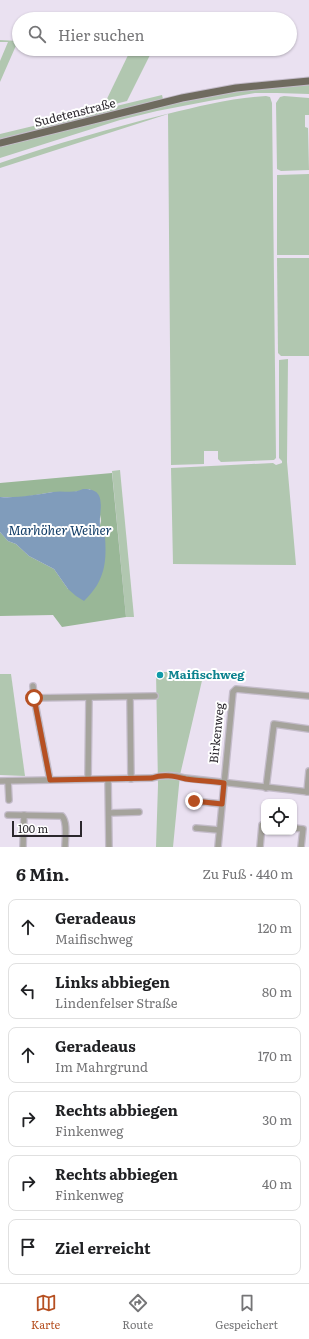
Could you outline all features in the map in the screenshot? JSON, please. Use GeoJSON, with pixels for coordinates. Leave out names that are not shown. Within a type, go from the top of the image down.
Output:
{"type":"FeatureCollection","features":[{"type":"Feature","properties":{"kind":"main road","name":"Sudetenstraße"},"geometry":{"type":"LineString","coordinates":[[0,143],[156,104],[236,88],[309,81]]}},
{"type":"Feature","properties":{"kind":"street"},"geometry":{"type":"LineString","coordinates":[[34,686],[34,698],[50,780]]}},
{"type":"Feature","properties":{"kind":"street","name":"Birkenweg"},"geometry":{"type":"LineString","coordinates":[[224,783],[233,692],[236,689],[309,696]]}},
{"type":"Feature","properties":{"kind":"street"},"geometry":{"type":"LineString","coordinates":[[34,698],[155,696]]}},
{"type":"Feature","properties":{"kind":"street"},"geometry":{"type":"LineString","coordinates":[[130,697],[130,779]]}},
{"type":"Feature","properties":{"kind":"street"},"geometry":{"type":"LineString","coordinates":[[88,779],[89,698]]}},
{"type":"Feature","properties":{"kind":"street"},"geometry":{"type":"LineString","coordinates":[[266,788],[274,724],[309,729]]}},
{"type":"Feature","properties":{"kind":"street"},"geometry":{"type":"LineString","coordinates":[[0,781],[130,779],[178,776],[224,783],[308,792],[309,772]]}},
{"type":"Feature","properties":{"kind":"street"},"geometry":{"type":"LineString","coordinates":[[108,779],[109,847]]}},
{"type":"Feature","properties":{"kind":"street"},"geometry":{"type":"LineString","coordinates":[[8,781],[9,800]]}},
{"type":"Feature","properties":{"kind":"street"},"geometry":{"type":"LineString","coordinates":[[218,847],[224,783]]}},
{"type":"Feature","properties":{"kind":"street"},"geometry":{"type":"LineString","coordinates":[[194,801],[222,804]]}},
{"type":"Feature","properties":{"kind":"street"},"geometry":{"type":"LineString","coordinates":[[109,813],[139,812]]}},
{"type":"Feature","properties":{"kind":"street"},"geometry":{"type":"LineString","coordinates":[[8,815],[62,816],[66,823],[65,847]]}},
{"type":"Feature","properties":{"kind":"street"},"geometry":{"type":"LineString","coordinates":[[23,847],[24,815]]}},
{"type":"Feature","properties":{"kind":"street"},"geometry":{"type":"LineString","coordinates":[[196,828],[219,830]]}},
{"type":"Feature","properties":{"kind":"street"},"geometry":{"type":"LineString","coordinates":[[297,828],[303,829],[301,847]]}},
{"type":"Feature","properties":{"kind":"street"},"geometry":{"type":"LineString","coordinates":[[260,847],[261,835]]}},
{"type":"Feature","properties":{"kind":"green space"},"geometry":{"type":"Polygon","coordinates":[[[0,40],[12,41],[12,55],[0,82],[0,61],[8,42],[0,42],[0,40]]]}},
{"type":"Feature","properties":{"kind":"green space"},"geometry":{"type":"Polygon","coordinates":[[[128,56],[150,56],[127,101],[103,107],[128,56]]]}},
{"type":"Feature","properties":{"kind":"green space"},"geometry":{"type":"Polygon","coordinates":[[[309,84],[309,94],[255,93],[157,111],[120,120],[0,158],[0,147],[191,99],[238,91],[309,84]]]}},
{"type":"Feature","properties":{"kind":"green space"},"geometry":{"type":"Polygon","coordinates":[[[162,95],[163,99],[0,140],[0,134],[162,95]]]}},
{"type":"Feature","properties":{"kind":"green space"},"geometry":{"type":"Polygon","coordinates":[[[266,96],[270,97],[272,103],[276,458],[274,460],[221,462],[218,459],[218,451],[204,451],[204,464],[171,465],[168,114],[0,168],[0,163],[41,149],[167,114],[228,100],[266,96]]]}},
{"type":"Feature","properties":{"kind":"green space"},"geometry":{"type":"Polygon","coordinates":[[[280,97],[309,98],[309,115],[305,115],[305,127],[308,128],[309,170],[281,171],[277,169],[276,103],[280,97]]]}},
{"type":"Feature","properties":{"kind":"green space"},"geometry":{"type":"Polygon","coordinates":[[[309,174],[309,255],[277,255],[277,175],[309,174]]]}},
{"type":"Feature","properties":{"kind":"green space"},"geometry":{"type":"Polygon","coordinates":[[[277,258],[309,258],[309,356],[281,356],[278,353],[277,258]]]}},
{"type":"Feature","properties":{"kind":"green space"},"geometry":{"type":"Polygon","coordinates":[[[288,359],[287,462],[296,565],[173,564],[171,468],[273,463],[276,465],[282,463],[279,458],[279,360],[288,359]]]}},
{"type":"Feature","properties":{"kind":"green space"},"geometry":{"type":"Polygon","coordinates":[[[120,470],[134,617],[126,617],[112,471],[120,470]]]}},
{"type":"Feature","properties":{"kind":"green space"},"geometry":{"type":"Polygon","coordinates":[[[112,473],[126,617],[62,627],[53,615],[0,616],[0,532],[8,541],[16,544],[29,556],[54,569],[68,589],[101,534],[99,528],[101,518],[90,489],[69,493],[53,492],[24,497],[0,497],[0,483],[112,473]]]}},
{"type":"Feature","properties":{"kind":"green space"},"geometry":{"type":"Polygon","coordinates":[[[156,672],[204,672],[180,775],[173,847],[156,847],[158,785],[156,672]]]}},
{"type":"Feature","properties":{"kind":"green space"},"geometry":{"type":"Polygon","coordinates":[[[0,674],[11,674],[25,776],[0,775],[0,674]]]}},
{"type":"Feature","properties":{"kind":"water","name":"Marhöher Weiher"},"geometry":{"type":"Polygon","coordinates":[[[83,489],[93,490],[98,494],[101,500],[100,524],[101,531],[105,537],[105,564],[103,572],[96,587],[84,601],[68,589],[54,569],[29,556],[16,544],[8,541],[0,532],[0,497],[20,497],[83,489]]]}},
{"type":"Feature","properties":{"kind":"place","name":"Maifischweg"},"geometry":{"type":"Point","coordinates":[160,675]}},
{"type":"Feature","properties":{"kind":"route"},"geometry":{"type":"LineString","coordinates":[[34,698],[50,780],[178,776],[224,783],[222,804],[194,801]]}}]}
